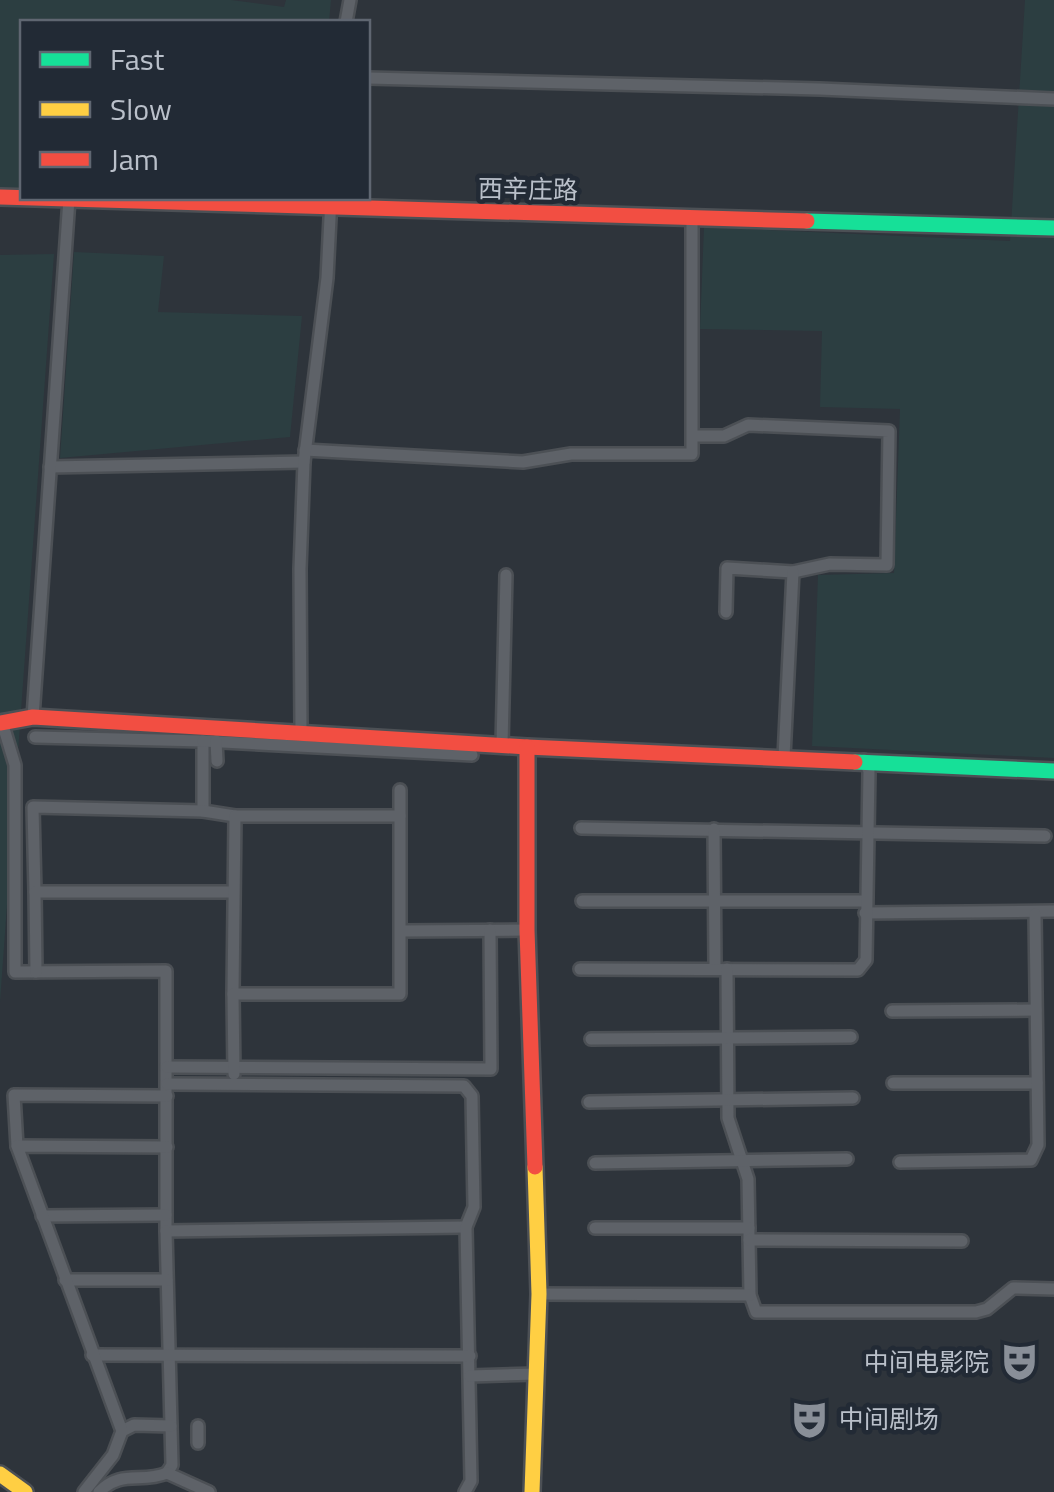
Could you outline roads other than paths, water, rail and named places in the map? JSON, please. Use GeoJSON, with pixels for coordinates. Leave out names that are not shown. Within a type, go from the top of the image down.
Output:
{"type":"FeatureCollection","features":[{"type":"Feature","properties":{"kind":"street"},"geometry":{"type":"LineString","coordinates":[[370,78],[782,88],[1054,100]]}},
{"type":"Feature","properties":{"kind":"street"},"geometry":{"type":"LineString","coordinates":[[33,717],[69,200]]}},
{"type":"Feature","properties":{"kind":"street","name":"西辛庄路"},"geometry":{"type":"LineString","coordinates":[[134,200],[1054,228]]}},
{"type":"Feature","properties":{"kind":"street"},"geometry":{"type":"LineString","coordinates":[[300,733],[304,456],[326,295],[330,203]]}},
{"type":"Feature","properties":{"kind":"street"},"geometry":{"type":"LineString","coordinates":[[50,467],[304,456],[522,462],[570,454],[692,454],[692,218]]}},
{"type":"Feature","properties":{"kind":"street"},"geometry":{"type":"LineString","coordinates":[[693,436],[724,436],[748,426],[888,430],[887,566],[830,564],[793,572],[727,568],[726,612]]}},
{"type":"Feature","properties":{"kind":"street"},"geometry":{"type":"LineString","coordinates":[[784,757],[793,572]]}},
{"type":"Feature","properties":{"kind":"street"},"geometry":{"type":"LineString","coordinates":[[502,745],[506,575]]}},
{"type":"Feature","properties":{"kind":"street"},"geometry":{"type":"LineString","coordinates":[[99,1492],[110,1481],[132,1476],[157,1477],[172,1465],[166,1231],[166,971],[15,972],[15,765],[1,722],[33,717],[527,747],[1054,771]]}},
{"type":"Feature","properties":{"kind":"street"},"geometry":{"type":"LineString","coordinates":[[35,737],[210,741],[472,755]]}},
{"type":"Feature","properties":{"kind":"street"},"geometry":{"type":"LineString","coordinates":[[210,741],[216,761]]}},
{"type":"Feature","properties":{"kind":"street"},"geometry":{"type":"LineString","coordinates":[[203,812],[210,741]]}},
{"type":"Feature","properties":{"kind":"street"},"geometry":{"type":"LineString","coordinates":[[527,747],[526,930],[539,1294],[532,1492]]}},
{"type":"Feature","properties":{"kind":"street"},"geometry":{"type":"LineString","coordinates":[[580,970],[858,970],[866,960],[869,770],[864,760]]}},
{"type":"Feature","properties":{"kind":"street"},"geometry":{"type":"LineString","coordinates":[[234,994],[399,1001],[400,790]]}},
{"type":"Feature","properties":{"kind":"street"},"geometry":{"type":"LineString","coordinates":[[36,972],[33,807],[235,816],[400,816]]}},
{"type":"Feature","properties":{"kind":"street"},"geometry":{"type":"LineString","coordinates":[[234,1084],[235,816]]}},
{"type":"Feature","properties":{"kind":"street"},"geometry":{"type":"LineString","coordinates":[[581,828],[1045,836]]}},
{"type":"Feature","properties":{"kind":"street"},"geometry":{"type":"LineString","coordinates":[[714,828],[728,1118],[748,1179],[750,1295],[756,1312],[957,1314],[987,1310],[1014,1288],[1054,1289]]}},
{"type":"Feature","properties":{"kind":"street"},"geometry":{"type":"LineString","coordinates":[[35,892],[233,892]]}},
{"type":"Feature","properties":{"kind":"street"},"geometry":{"type":"LineString","coordinates":[[582,901],[1035,914],[1054,911]]}},
{"type":"Feature","properties":{"kind":"street"},"geometry":{"type":"LineString","coordinates":[[900,1162],[1031,1160],[1038,1146],[1035,914]]}},
{"type":"Feature","properties":{"kind":"street"},"geometry":{"type":"LineString","coordinates":[[400,930],[526,930]]}},
{"type":"Feature","properties":{"kind":"street"},"geometry":{"type":"LineString","coordinates":[[167,1067],[491,1070],[490,930]]}},
{"type":"Feature","properties":{"kind":"street"},"geometry":{"type":"LineString","coordinates":[[892,1011],[1036,1010]]}},
{"type":"Feature","properties":{"kind":"street"},"geometry":{"type":"LineString","coordinates":[[592,1038],[851,1037]]}},
{"type":"Feature","properties":{"kind":"street"},"geometry":{"type":"LineString","coordinates":[[894,1083],[1037,1083]]}},
{"type":"Feature","properties":{"kind":"street"},"geometry":{"type":"LineString","coordinates":[[84,1492],[113,1455],[122,1431],[17,1146],[14,1096],[234,1084],[464,1086],[472,1096],[474,1207],[466,1227],[471,1481],[465,1492]]}},
{"type":"Feature","properties":{"kind":"street"},"geometry":{"type":"LineString","coordinates":[[589,1102],[853,1098]]}},
{"type":"Feature","properties":{"kind":"street"},"geometry":{"type":"LineString","coordinates":[[17,1146],[167,1146]]}},
{"type":"Feature","properties":{"kind":"street"},"geometry":{"type":"LineString","coordinates":[[1038,1146],[1054,1146]]}},
{"type":"Feature","properties":{"kind":"street"},"geometry":{"type":"LineString","coordinates":[[594,1162],[847,1158]]}},
{"type":"Feature","properties":{"kind":"street"},"geometry":{"type":"LineString","coordinates":[[42,1216],[166,1214]]}},
{"type":"Feature","properties":{"kind":"street"},"geometry":{"type":"LineString","coordinates":[[166,1231],[466,1227]]}},
{"type":"Feature","properties":{"kind":"street"},"geometry":{"type":"LineString","coordinates":[[595,1228],[962,1241]]}},
{"type":"Feature","properties":{"kind":"street"},"geometry":{"type":"LineString","coordinates":[[65,1280],[167,1280]]}},
{"type":"Feature","properties":{"kind":"street"},"geometry":{"type":"LineString","coordinates":[[539,1294],[750,1295]]}},
{"type":"Feature","properties":{"kind":"street"},"geometry":{"type":"LineString","coordinates":[[92,1355],[470,1356]]}},
{"type":"Feature","properties":{"kind":"street"},"geometry":{"type":"LineString","coordinates":[[470,1376],[537,1374]]}},
{"type":"Feature","properties":{"kind":"street"},"geometry":{"type":"LineString","coordinates":[[122,1431],[134,1425],[171,1426]]}},
{"type":"Feature","properties":{"kind":"street"},"geometry":{"type":"LineString","coordinates":[[198,1426],[198,1443]]}},
{"type":"Feature","properties":{"kind":"street"},"geometry":{"type":"LineString","coordinates":[[166,1473],[209,1492]]}},
{"type":"Feature","properties":{"kind":"street"},"geometry":{"type":"LineString","coordinates":[[0,1474],[25,1492]]}},
{"type":"Feature","properties":{"kind":"place","name":"中间电影院"},"geometry":{"type":"Point","coordinates":[1019,1362]}},
{"type":"Feature","properties":{"kind":"place","name":"中间剧场"},"geometry":{"type":"Point","coordinates":[809,1419]}}]}
